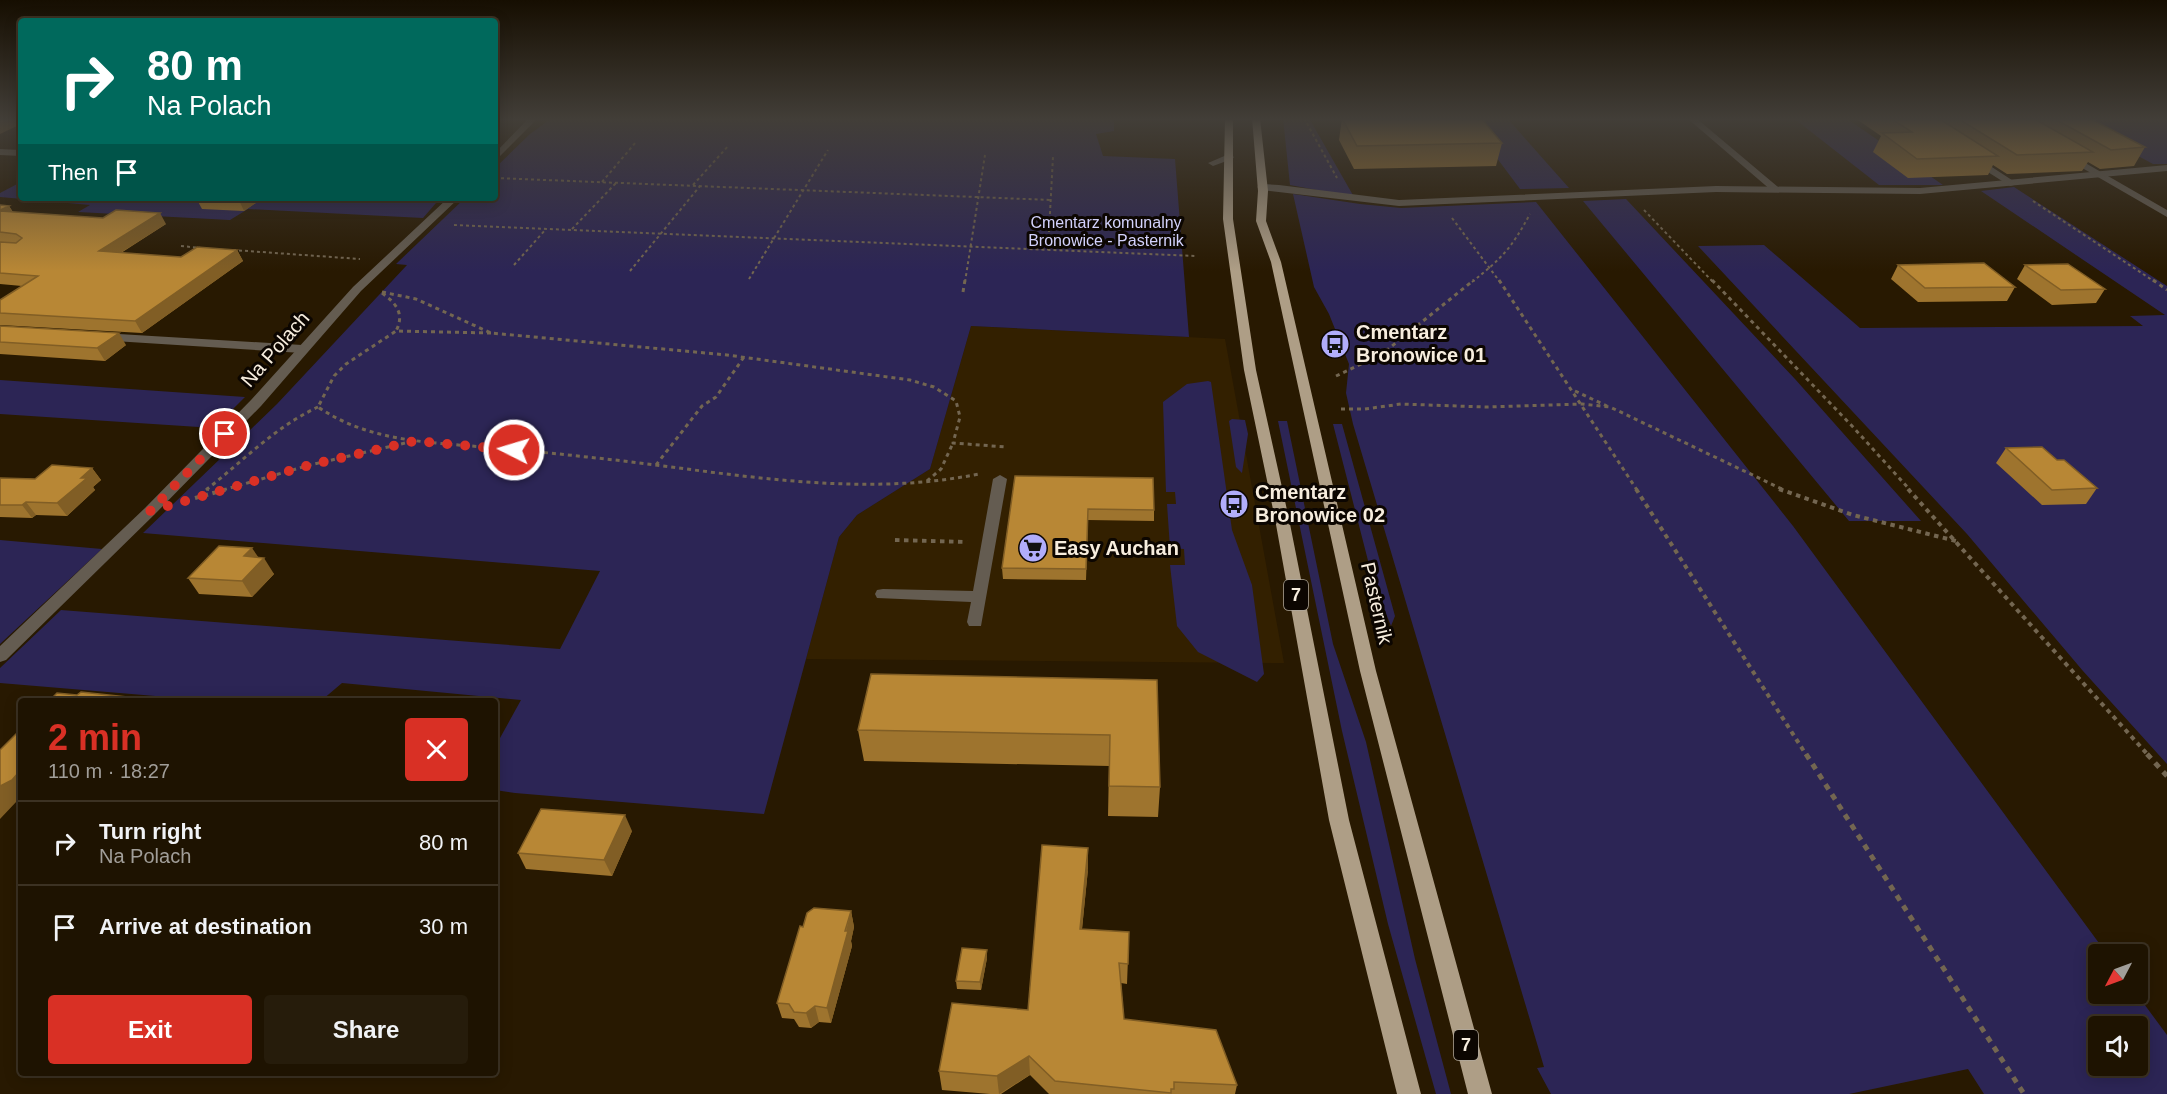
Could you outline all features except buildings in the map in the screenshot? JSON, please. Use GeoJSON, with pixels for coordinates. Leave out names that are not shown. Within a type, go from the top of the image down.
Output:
{"type":"FeatureCollection","features":[{"type":"Feature","properties":{"kind":"main road","name":"7"},"geometry":{"type":"LineString","coordinates":[[1228,169],[1228,219],[1250,370],[1282,519],[1339,820],[1409,1094]]}},
{"type":"Feature","properties":{"kind":"main road","name":"Pasternik"},"geometry":{"type":"LineString","coordinates":[[1260,169],[1260,221],[1279,273],[1368,671],[1480,1094]]}},
{"type":"Feature","properties":{"kind":"street"},"geometry":{"type":"LineString","coordinates":[[1751,169],[1775,189]]}},
{"type":"Feature","properties":{"kind":"street"},"geometry":{"type":"LineString","coordinates":[[1989,169],[2011,184]]}},
{"type":"Feature","properties":{"kind":"street"},"geometry":{"type":"LineString","coordinates":[[2091,169],[2167,214]]}},
{"type":"Feature","properties":{"kind":"street"},"geometry":{"type":"LineString","coordinates":[[1262,187],[1286,188],[1376,203],[1440,202],[1627,192],[1775,189],[1920,190],[2011,184],[2157,169]]}},
{"type":"Feature","properties":{"kind":"street","name":"Na Polach"},"geometry":{"type":"LineString","coordinates":[[0,656],[150,511],[256,403],[357,289],[451,201]]}},
{"type":"Feature","properties":{"kind":"street"},"geometry":{"type":"LineString","coordinates":[[93,336],[302,349]]}},
{"type":"Feature","properties":{"kind":"street"},"geometry":{"type":"LineString","coordinates":[[975,622],[999,479]]}},
{"type":"Feature","properties":{"kind":"street"},"geometry":{"type":"LineString","coordinates":[[883,594],[979,597]]}},
{"type":"Feature","properties":{"kind":"path"},"geometry":{"type":"LineString","coordinates":[[602,182],[613,169]]}},
{"type":"Feature","properties":{"kind":"path"},"geometry":{"type":"LineString","coordinates":[[692,186],[708,169]]}},
{"type":"Feature","properties":{"kind":"path"},"geometry":{"type":"LineString","coordinates":[[748,279],[816,169]]}},
{"type":"Feature","properties":{"kind":"path"},"geometry":{"type":"LineString","coordinates":[[963,292],[982,169]]}},
{"type":"Feature","properties":{"kind":"path"},"geometry":{"type":"LineString","coordinates":[[1048,250],[1052,169]]}},
{"type":"Feature","properties":{"kind":"path"},"geometry":{"type":"LineString","coordinates":[[1333,169],[1344,199]]}},
{"type":"Feature","properties":{"kind":"path"},"geometry":{"type":"LineString","coordinates":[[498,178],[1051,200]]}},
{"type":"Feature","properties":{"kind":"path"},"geometry":{"type":"LineString","coordinates":[[571,230],[615,183]]}},
{"type":"Feature","properties":{"kind":"path"},"geometry":{"type":"LineString","coordinates":[[2011,184],[2167,290]]}},
{"type":"Feature","properties":{"kind":"path"},"geometry":{"type":"LineString","coordinates":[[630,271],[700,186]]}},
{"type":"Feature","properties":{"kind":"path"},"geometry":{"type":"LineString","coordinates":[[1627,192],[1853,427],[2167,776]]}},
{"type":"Feature","properties":{"kind":"path"},"geometry":{"type":"LineString","coordinates":[[1336,376],[1382,354],[1490,267],[1515,242],[1532,208],[1534,198]]}},
{"type":"Feature","properties":{"kind":"path"},"geometry":{"type":"LineString","coordinates":[[1440,202],[1490,267],[1573,390],[2024,1094]]}},
{"type":"Feature","properties":{"kind":"path"},"geometry":{"type":"LineString","coordinates":[[427,224],[1196,256]]}},
{"type":"Feature","properties":{"kind":"path"},"geometry":{"type":"LineString","coordinates":[[514,265],[546,229]]}},
{"type":"Feature","properties":{"kind":"path"},"geometry":{"type":"LineString","coordinates":[[181,246],[204,248]]}},
{"type":"Feature","properties":{"kind":"path"},"geometry":{"type":"LineString","coordinates":[[227,250],[387,261]]}},
{"type":"Feature","properties":{"kind":"path"},"geometry":{"type":"LineString","coordinates":[[197,498],[284,426],[318,407],[334,376],[346,364],[396,331],[402,323],[402,316],[387,297],[379,291],[416,299],[491,333]]}},
{"type":"Feature","properties":{"kind":"path"},"geometry":{"type":"LineString","coordinates":[[396,331],[491,333],[676,349],[884,375],[934,387],[956,401],[960,417],[953,443],[940,469],[932,478],[922,483]]}},
{"type":"Feature","properties":{"kind":"path"},"geometry":{"type":"LineString","coordinates":[[655,466],[702,406],[716,397],[744,357]]}},
{"type":"Feature","properties":{"kind":"path"},"geometry":{"type":"LineString","coordinates":[[1573,390],[1787,492],[1853,515],[1957,541]]}},
{"type":"Feature","properties":{"kind":"path"},"geometry":{"type":"LineString","coordinates":[[1341,409],[1365,409],[1401,404],[1485,407],[1582,404],[1610,407]]}},
{"type":"Feature","properties":{"kind":"path"},"geometry":{"type":"LineString","coordinates":[[318,407],[329,416],[347,424],[415,441],[655,466],[774,478],[880,485],[922,483],[982,474]]}},
{"type":"Feature","properties":{"kind":"path"},"geometry":{"type":"LineString","coordinates":[[150,511],[310,465],[415,441]]}},
{"type":"Feature","properties":{"kind":"path"},"geometry":{"type":"LineString","coordinates":[[953,443],[1006,447]]}},
{"type":"Feature","properties":{"kind":"path"},"geometry":{"type":"LineString","coordinates":[[895,540],[987,543]]}},
{"type":"Feature","properties":{"kind":"shaded area"},"geometry":{"type":"Polygon","coordinates":[[[971,326],[1225,339],[1284,663],[806,659],[839,537],[857,515],[930,469],[971,326]]]}},
{"type":"Feature","properties":{"kind":"green space","name":"Cmentarz komunalny Bronowice - Pasternik"},"geometry":{"type":"Polygon","coordinates":[[[498,169],[1176,169],[1189,337],[971,326],[930,469],[857,515],[839,537],[764,814],[498,790],[498,742],[521,700],[342,683],[324,698],[179,698],[0,683],[0,668],[61,610],[560,649],[600,571],[143,533],[277,404],[407,265],[396,264],[462,201],[498,201],[498,169]]]}},
{"type":"Feature","properties":{"kind":"green space"},"geometry":{"type":"Polygon","coordinates":[[[1288,169],[1338,169],[1354,197],[1290,185],[1288,169]]]}},
{"type":"Feature","properties":{"kind":"green space"},"geometry":{"type":"Polygon","coordinates":[[[1505,169],[1552,169],[1569,188],[1520,189],[1505,169]]]}},
{"type":"Feature","properties":{"kind":"green space"},"geometry":{"type":"Polygon","coordinates":[[[1859,169],[1920,169],[1943,185],[1879,185],[1859,169]]]}},
{"type":"Feature","properties":{"kind":"green space"},"geometry":{"type":"Polygon","coordinates":[[[18,184],[18,199],[0,197],[0,193],[18,184]]]}},
{"type":"Feature","properties":{"kind":"green space"},"geometry":{"type":"Polygon","coordinates":[[[2014,187],[2167,286],[2167,764],[2083,671],[1967,534],[1698,246],[1764,245],[1860,328],[2143,326],[2130,316],[2165,315],[1981,191],[2014,187]]]}},
{"type":"Feature","properties":{"kind":"green space"},"geometry":{"type":"Polygon","coordinates":[[[1293,194],[1401,208],[1536,202],[1793,526],[2100,944],[2088,944],[2088,1004],[2144,1004],[2167,1035],[2167,1094],[1984,1094],[1968,1069],[1849,1094],[1551,1094],[1537,1068],[1544,1067],[1353,424],[1346,393],[1349,364],[1329,314],[1314,287],[1293,194]]]}},
{"type":"Feature","properties":{"kind":"green space"},"geometry":{"type":"Polygon","coordinates":[[[1626,199],[1795,379],[1921,521],[1849,521],[1583,201],[1626,199]]]}},
{"type":"Feature","properties":{"kind":"green space"},"geometry":{"type":"Polygon","coordinates":[[[45,201],[400,201],[436,203],[423,218],[248,209],[230,220],[78,212],[90,205],[45,201]]]}},
{"type":"Feature","properties":{"kind":"green space"},"geometry":{"type":"Polygon","coordinates":[[[0,380],[245,397],[214,428],[0,414],[0,380]]]}},
{"type":"Feature","properties":{"kind":"green space"},"geometry":{"type":"Polygon","coordinates":[[[1211,382],[1232,530],[1252,585],[1264,674],[1257,682],[1198,652],[1177,626],[1170,565],[1185,565],[1184,549],[1170,548],[1167,504],[1176,504],[1175,492],[1166,492],[1163,402],[1187,384],[1211,382]]]}},
{"type":"Feature","properties":{"kind":"green space"},"geometry":{"type":"Polygon","coordinates":[[[1232,419],[1245,420],[1248,434],[1242,473],[1236,467],[1229,421],[1232,419]]]}},
{"type":"Feature","properties":{"kind":"green space"},"geometry":{"type":"Polygon","coordinates":[[[1278,421],[1287,421],[1333,644],[1366,742],[1415,959],[1451,1094],[1436,1094],[1388,924],[1342,731],[1278,421]]]}},
{"type":"Feature","properties":{"kind":"green space"},"geometry":{"type":"Polygon","coordinates":[[[1333,424],[1342,424],[1395,616],[1391,626],[1374,584],[1333,424]]]}},
{"type":"Feature","properties":{"kind":"green space"},"geometry":{"type":"Polygon","coordinates":[[[0,540],[102,549],[0,644],[0,540]]]}},
{"type":"Feature","properties":{"kind":"place","name":"Cmentarz Bronowice 01"},"geometry":{"type":"Point","coordinates":[1335,344]}},
{"type":"Feature","properties":{"kind":"place","name":"Cmentarz Bronowice 02"},"geometry":{"type":"Point","coordinates":[1234,504]}},
{"type":"Feature","properties":{"kind":"place","name":"Easy Auchan"},"geometry":{"type":"Point","coordinates":[1033,548]}},
{"type":"Feature","properties":{"kind":"route"},"geometry":{"type":"LineString","coordinates":[[225,434],[150,511],[310,465],[415,441],[514,450]]}}]}
